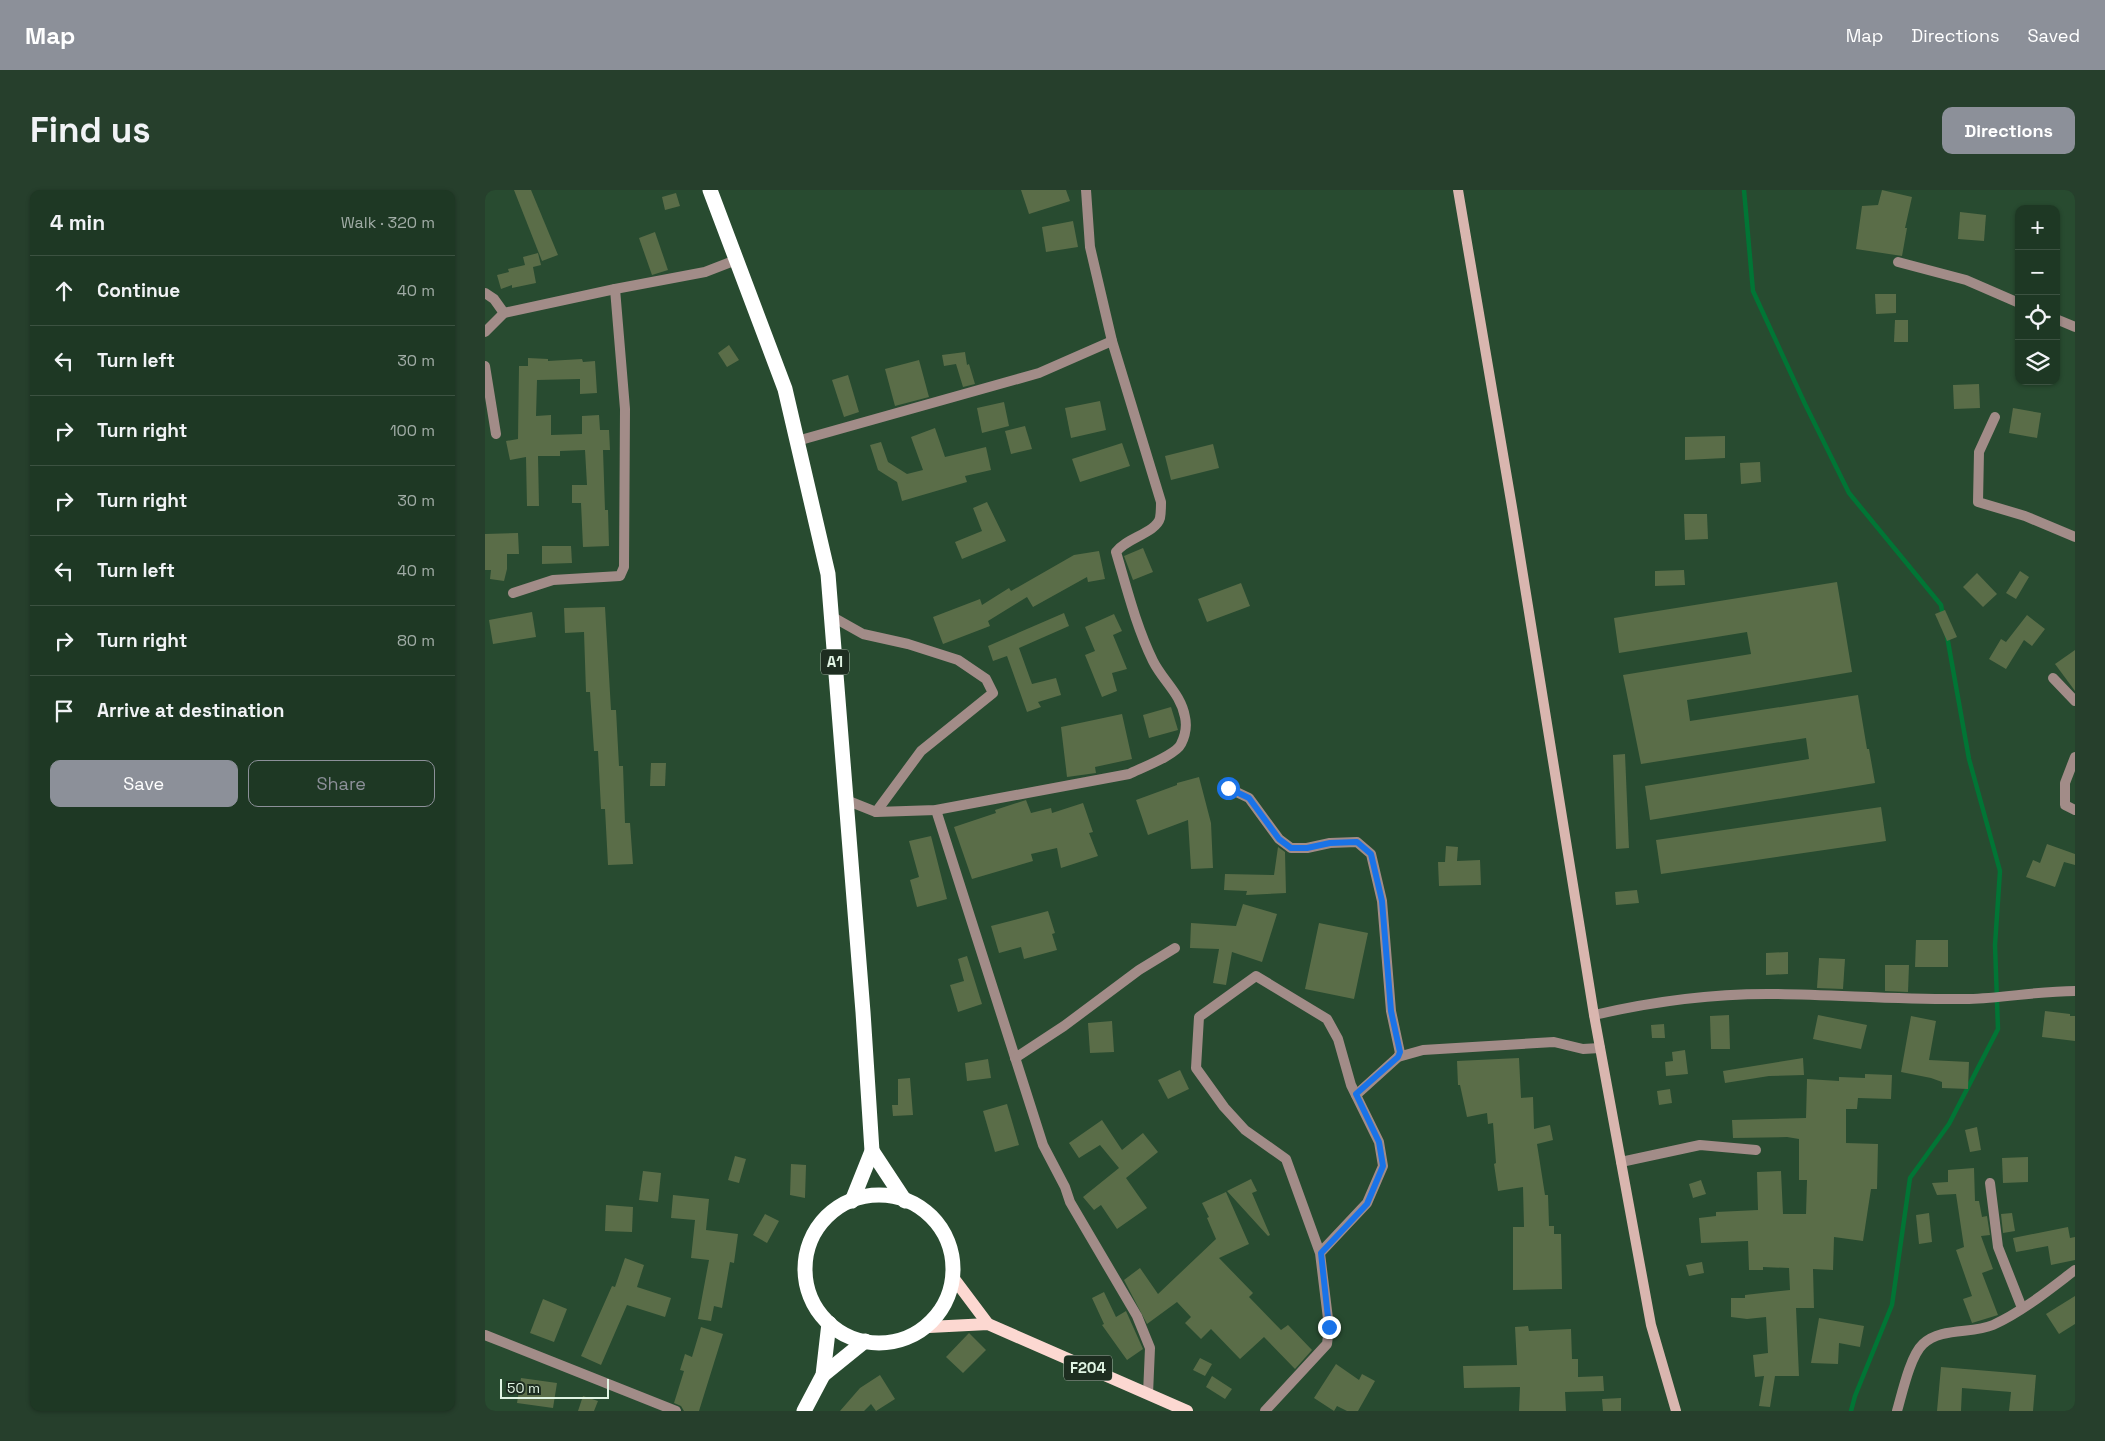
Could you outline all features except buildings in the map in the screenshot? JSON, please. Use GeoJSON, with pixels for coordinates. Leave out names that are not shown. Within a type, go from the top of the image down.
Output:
{"type":"FeatureCollection","features":[{"type":"Feature","properties":{"kind":"highway","name":"A1"},"geometry":{"type":"LineString","coordinates":[[710,190],[785,389],[827,574],[847,800],[872,1151],[852,1201]]}},
{"type":"Feature","properties":{"kind":"highway","name":"A1"},"geometry":{"type":"LineString","coordinates":[[872,1151],[905,1201]]}},
{"type":"Feature","properties":{"kind":"highway"},"geometry":{"type":"LineString","coordinates":[[879,1196],[905,1201],[928,1214],[945,1236],[951,1255],[952,1276],[945,1302],[929,1327],[915,1334],[893,1341],[865,1341],[852,1338],[829,1323],[816,1308],[805,1276],[808,1249],[816,1231],[829,1215],[852,1201],[879,1196]]}},
{"type":"Feature","properties":{"kind":"highway"},"geometry":{"type":"LineString","coordinates":[[804,1411],[823,1375],[829,1323]]}},
{"type":"Feature","properties":{"kind":"highway"},"geometry":{"type":"LineString","coordinates":[[823,1375],[865,1341]]}},
{"type":"Feature","properties":{"kind":"main road"},"geometry":{"type":"LineString","coordinates":[[1458,190],[1515,526],[1594,1015],[1651,1325],[1676,1411]]}},
{"type":"Feature","properties":{"kind":"main road","name":"F204"},"geometry":{"type":"LineString","coordinates":[[952,1276],[988,1324]]}},
{"type":"Feature","properties":{"kind":"main road","name":"F204"},"geometry":{"type":"LineString","coordinates":[[929,1327],[988,1324],[1187,1411]]}},
{"type":"Feature","properties":{"kind":"street"},"geometry":{"type":"LineString","coordinates":[[847,800],[876,812],[936,810],[1129,774],[1158,760],[1180,746],[1185,732],[1185,718],[1181,705],[1167,680],[1154,663],[1140,631],[1116,552],[1124,543],[1157,524],[1160,518],[1161,502],[1112,341],[1090,247],[1086,190]]}},
{"type":"Feature","properties":{"kind":"street"},"geometry":{"type":"LineString","coordinates":[[485,332],[504,313],[705,272],[737,260]]}},
{"type":"Feature","properties":{"kind":"street"},"geometry":{"type":"LineString","coordinates":[[1898,262],[1966,280],[2015,301]]}},
{"type":"Feature","properties":{"kind":"street"},"geometry":{"type":"LineString","coordinates":[[513,593],[553,580],[620,576],[624,567],[625,409],[615,289]]}},
{"type":"Feature","properties":{"kind":"street"},"geometry":{"type":"LineString","coordinates":[[485,293],[494,299],[504,313]]}},
{"type":"Feature","properties":{"kind":"street"},"geometry":{"type":"LineString","coordinates":[[2060,321],[2075,327]]}},
{"type":"Feature","properties":{"kind":"street"},"geometry":{"type":"LineString","coordinates":[[797,441],[1039,373],[1112,341]]}},
{"type":"Feature","properties":{"kind":"street"},"geometry":{"type":"LineString","coordinates":[[485,366],[496,434]]}},
{"type":"Feature","properties":{"kind":"street"},"geometry":{"type":"LineString","coordinates":[[1995,417],[1979,452],[1979,502],[2025,516],[2075,537]]}},
{"type":"Feature","properties":{"kind":"street"},"geometry":{"type":"LineString","coordinates":[[831,616],[863,634],[908,644],[958,660],[986,679],[993,693],[921,751],[876,812]]}},
{"type":"Feature","properties":{"kind":"street"},"geometry":{"type":"LineString","coordinates":[[2053,678],[2075,702]]}},
{"type":"Feature","properties":{"kind":"street"},"geometry":{"type":"LineString","coordinates":[[2075,757],[2065,783],[2065,805],[2075,810]]}},
{"type":"Feature","properties":{"kind":"street"},"geometry":{"type":"LineString","coordinates":[[1228,788],[1249,798],[1279,839],[1291,848],[1357,842],[1371,854],[1382,901],[1391,1011],[1400,1052],[1398,1057]]}},
{"type":"Feature","properties":{"kind":"street"},"geometry":{"type":"LineString","coordinates":[[936,810],[1043,1145],[1065,1187],[1070,1202],[1137,1316],[1150,1348],[1148,1394]]}},
{"type":"Feature","properties":{"kind":"street"},"geometry":{"type":"LineString","coordinates":[[1015,1058],[1072,1021],[1139,970],[1175,948]]}},
{"type":"Feature","properties":{"kind":"street"},"geometry":{"type":"LineString","coordinates":[[1265,1411],[1327,1344],[1329,1327],[1321,1253],[1286,1159],[1245,1130],[1224,1108],[1196,1068],[1199,1017],[1256,976],[1327,1019],[1338,1039],[1351,1085],[1379,1142],[1383,1166],[1367,1204],[1321,1253]]}},
{"type":"Feature","properties":{"kind":"street"},"geometry":{"type":"LineString","coordinates":[[1594,1015],[1635,1005],[1701,997],[1777,994],[1969,998],[2048,991],[2075,991]]}},
{"type":"Feature","properties":{"kind":"street"},"geometry":{"type":"LineString","coordinates":[[1356,1094],[1398,1057],[1423,1050],[1554,1042],[1583,1049],[1600,1048]]}},
{"type":"Feature","properties":{"kind":"street"},"geometry":{"type":"LineString","coordinates":[[1621,1162],[1700,1145],[1756,1150]]}},
{"type":"Feature","properties":{"kind":"street"},"geometry":{"type":"LineString","coordinates":[[1990,1183],[1998,1247],[2022,1308]]}},
{"type":"Feature","properties":{"kind":"street"},"geometry":{"type":"LineString","coordinates":[[1897,1411],[1911,1364],[1923,1344],[1940,1335],[1992,1325],[2022,1308],[2075,1270]]}},
{"type":"Feature","properties":{"kind":"street"},"geometry":{"type":"LineString","coordinates":[[485,1335],[676,1411]]}},
{"type":"Feature","properties":{"kind":"waterway"},"geometry":{"type":"LineString","coordinates":[[1744,190],[1753,291],[1805,404],[1849,493],[1941,605],[1943,616]]}},
{"type":"Feature","properties":{"kind":"waterway"},"geometry":{"type":"LineString","coordinates":[[1851,1411],[1855,1396],[1892,1305],[1910,1178],[1949,1124],[1998,1029],[1995,945],[2000,871],[1969,759],[1947,636]]}},
{"type":"Feature","properties":{"kind":"route"},"geometry":{"type":"LineString","coordinates":[[1228,788],[1249,798],[1279,839],[1291,848],[1357,842],[1371,854],[1382,901],[1391,1011],[1400,1052],[1398,1057],[1356,1094],[1379,1142],[1383,1166],[1367,1204],[1321,1253],[1329,1327]]}}]}
